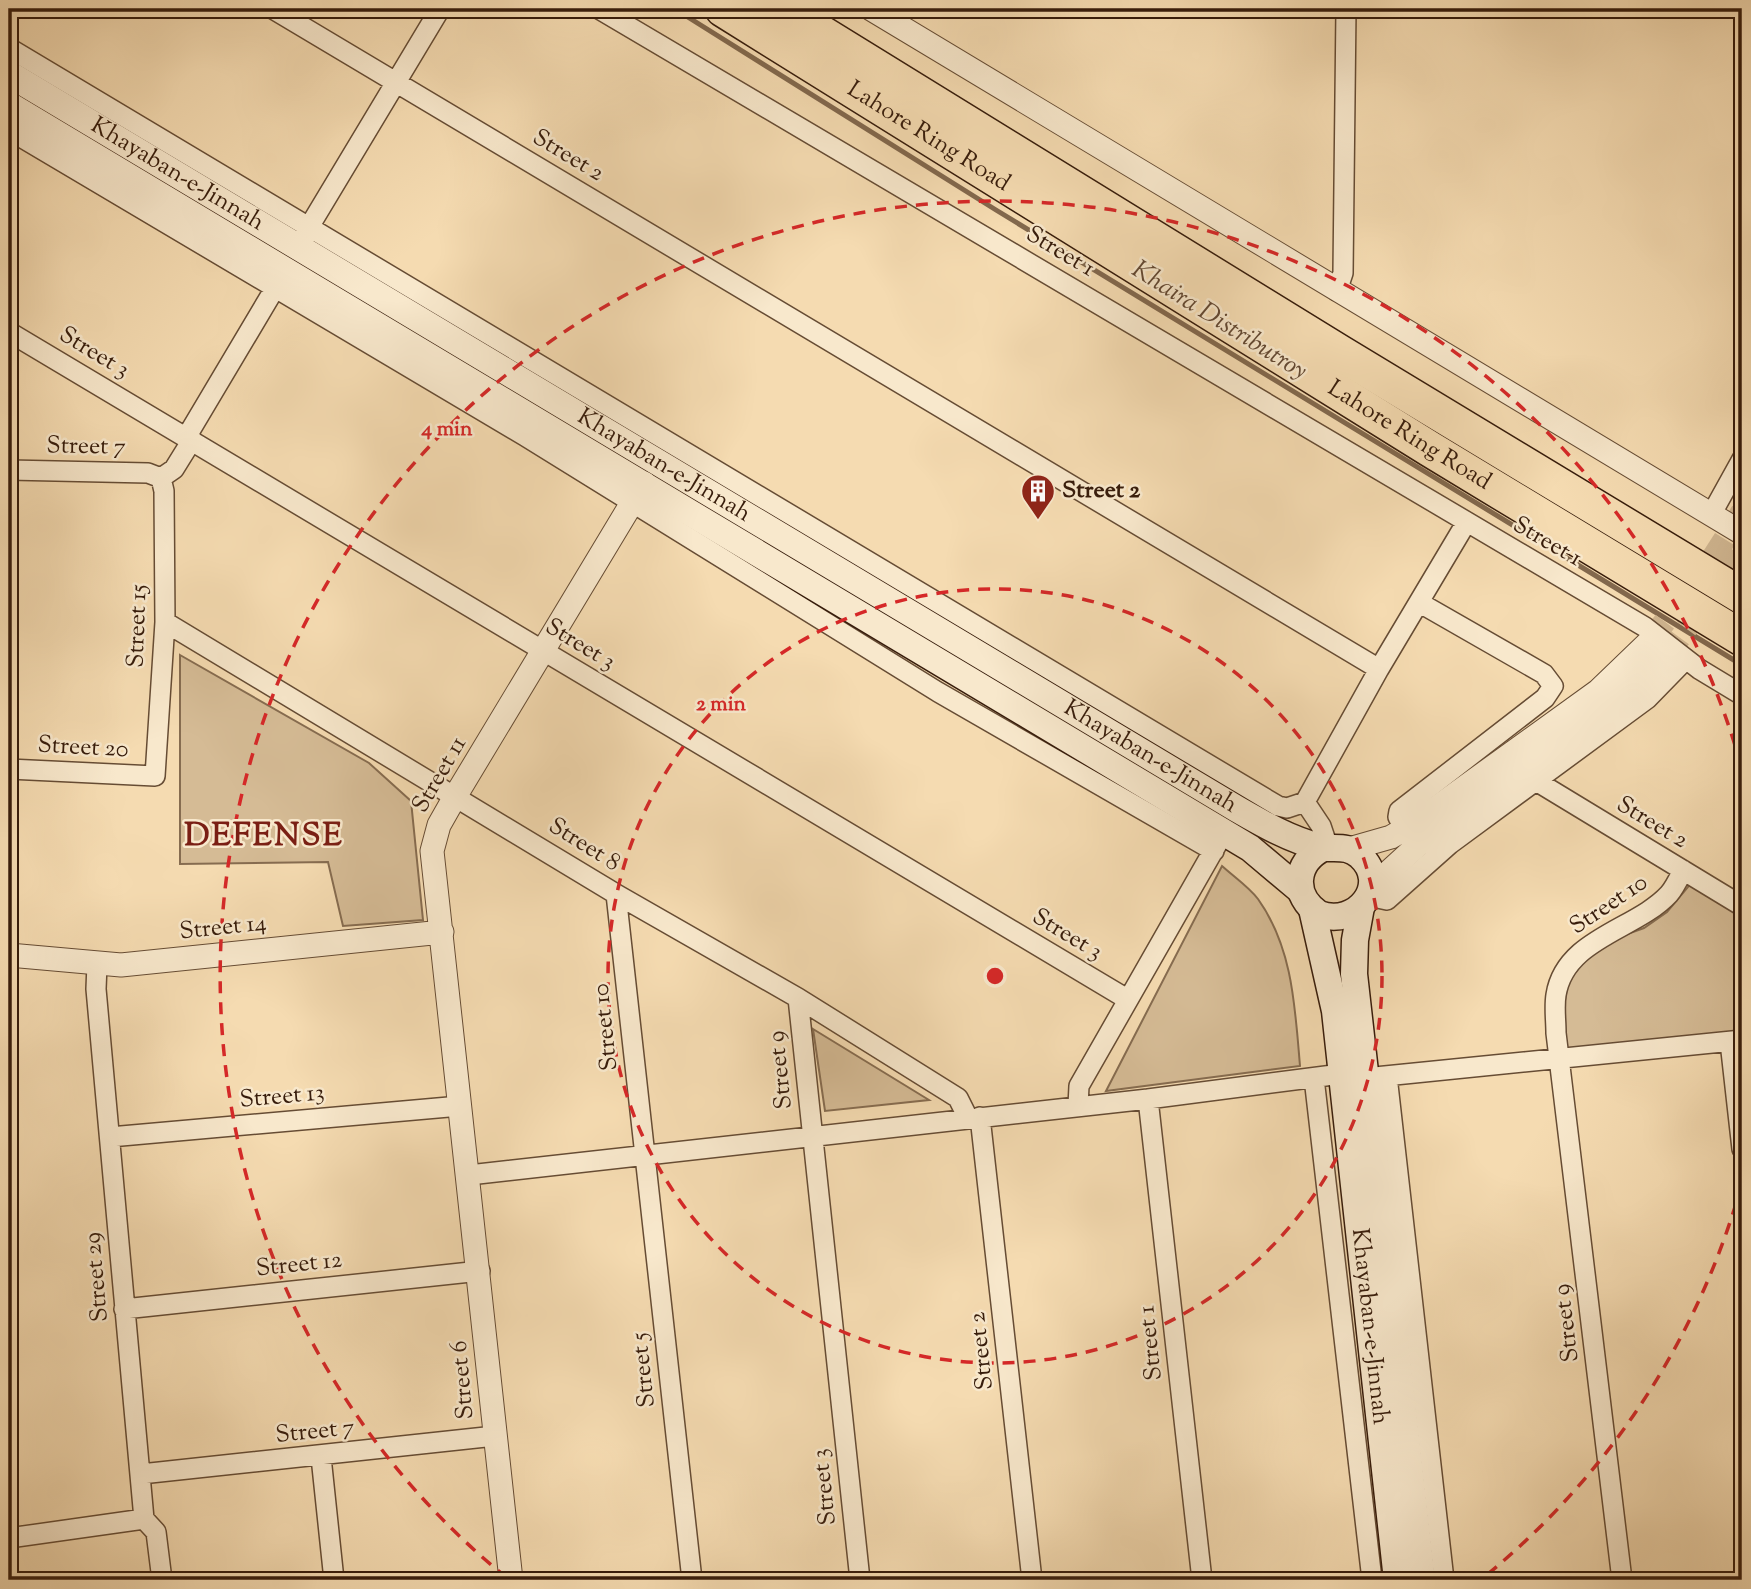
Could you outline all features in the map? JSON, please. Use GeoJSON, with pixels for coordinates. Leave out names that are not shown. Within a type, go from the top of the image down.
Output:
{"type":"FeatureCollection","features":[{"type":"Feature","properties":{"kind":"highway","name":"Lahore Ring Road"},"geometry":{"type":"LineString","coordinates":[[723,9],[1406,435],[1742,638]]}},
{"type":"Feature","properties":{"kind":"highway","name":"Lahore Ring Road"},"geometry":{"type":"LineString","coordinates":[[782,9],[1742,597]]}},
{"type":"Feature","properties":{"kind":"main road","name":"Khayaban-e-Jinnah"},"geometry":{"type":"LineString","coordinates":[[9,74],[292,258],[638,493],[1219,842],[1259,855],[1306,900]]}},
{"type":"Feature","properties":{"kind":"main road","name":"Khayaban-e-Jinnah"},"geometry":{"type":"LineString","coordinates":[[9,105],[292,258],[1262,823],[1333,848]]}},
{"type":"Feature","properties":{"kind":"main road"},"geometry":{"type":"LineString","coordinates":[[1333,848],[1364,860],[1367,897],[1353,965],[1365,1076],[1306,900],[1304,864],[1333,848]]}},
{"type":"Feature","properties":{"kind":"main road"},"geometry":{"type":"LineString","coordinates":[[1306,900],[1336,918],[1367,897]]}},
{"type":"Feature","properties":{"kind":"main road","name":"Khayaban-e-Jinnah"},"geometry":{"type":"LineString","coordinates":[[1365,1076],[1397,1580]]}},
{"type":"Feature","properties":{"kind":"main road","name":"Khayaban-e-Jinnah"},"geometry":{"type":"LineString","coordinates":[[1365,1076],[1422,1580]]}},
{"type":"Feature","properties":{"kind":"street","name":"Street 2"},"geometry":{"type":"LineString","coordinates":[[273,9],[1379,669]]}},
{"type":"Feature","properties":{"kind":"street"},"geometry":{"type":"LineString","coordinates":[[161,478],[174,468],[292,258],[440,9]]}},
{"type":"Feature","properties":{"kind":"street","name":"Street 1"},"geometry":{"type":"LineString","coordinates":[[599,9],[1645,627],[1668,652],[1742,695]]}},
{"type":"Feature","properties":{"kind":"street"},"geometry":{"type":"LineString","coordinates":[[871,9],[1742,533]]}},
{"type":"Feature","properties":{"kind":"street"},"geometry":{"type":"LineString","coordinates":[[1338,291],[1343,272],[1346,9]]}},
{"type":"Feature","properties":{"kind":"street"},"geometry":{"type":"LineString","coordinates":[[9,48],[292,258]]}},
{"type":"Feature","properties":{"kind":"street"},"geometry":{"type":"LineString","coordinates":[[9,130],[292,258],[1278,806],[1287,808],[1305,802],[1379,669],[1466,523]]}},
{"type":"Feature","properties":{"kind":"street","name":"Street 3"},"geometry":{"type":"LineString","coordinates":[[9,332],[1127,999]]}},
{"type":"Feature","properties":{"kind":"street"},"geometry":{"type":"LineString","coordinates":[[1711,515],[1742,459]]}},
{"type":"Feature","properties":{"kind":"street","name":"Street 7"},"geometry":{"type":"LineString","coordinates":[[9,470],[148,473],[161,478]]}},
{"type":"Feature","properties":{"kind":"street","name":"Street 15"},"geometry":{"type":"LineString","coordinates":[[155,776],[164,622],[164,491],[161,478]]}},
{"type":"Feature","properties":{"kind":"street","name":"Street 11"},"geometry":{"type":"LineString","coordinates":[[469,1175],[432,851],[439,825],[456,795],[638,493]]}},
{"type":"Feature","properties":{"kind":"street"},"geometry":{"type":"LineString","coordinates":[[1405,829],[1398,817],[1399,811],[1545,698],[1553,686],[1544,674],[1420,603]]}},
{"type":"Feature","properties":{"kind":"street","name":"Street 8"},"geometry":{"type":"LineString","coordinates":[[164,622],[456,795],[616,894],[798,998],[958,1098],[974,1118]]}},
{"type":"Feature","properties":{"kind":"street"},"geometry":{"type":"LineString","coordinates":[[1305,802],[1333,848],[1378,842],[1405,829],[1598,691],[1668,652]]}},
{"type":"Feature","properties":{"kind":"street"},"geometry":{"type":"LineString","coordinates":[[1367,897],[1387,900],[1450,844],[1647,699],[1668,652]]}},
{"type":"Feature","properties":{"kind":"street"},"geometry":{"type":"LineString","coordinates":[[1367,897],[1418,845],[1604,713],[1668,652]]}},
{"type":"Feature","properties":{"kind":"street","name":"Street 20"},"geometry":{"type":"LineString","coordinates":[[9,769],[155,776]]}},
{"type":"Feature","properties":{"kind":"street","name":"Street 2"},"geometry":{"type":"LineString","coordinates":[[1536,781],[1742,906]]}},
{"type":"Feature","properties":{"kind":"street"},"geometry":{"type":"LineString","coordinates":[[1078,1106],[1079,1086],[1219,842]]}},
{"type":"Feature","properties":{"kind":"street","name":"Street 10"},"geometry":{"type":"LineString","coordinates":[[1561,1061],[1556,1032],[1556,994],[1567,969],[1581,953],[1662,901],[1675,887],[1683,870]]}},
{"type":"Feature","properties":{"kind":"street","name":"Street 10"},"geometry":{"type":"LineString","coordinates":[[616,894],[645,1154]]}},
{"type":"Feature","properties":{"kind":"street","name":"Street 14"},"geometry":{"type":"LineString","coordinates":[[9,956],[121,965],[442,932]]}},
{"type":"Feature","properties":{"kind":"street","name":"Street 29"},"geometry":{"type":"LineString","coordinates":[[97,964],[96,989],[144,1519],[156,1532],[162,1580]]}},
{"type":"Feature","properties":{"kind":"street","name":"Street 9"},"geometry":{"type":"LineString","coordinates":[[798,998],[812,1137]]}},
{"type":"Feature","properties":{"kind":"street"},"geometry":{"type":"LineString","coordinates":[[469,1175],[1314,1078],[1561,1061],[1736,1041],[1742,1149]]}},
{"type":"Feature","properties":{"kind":"street","name":"Street 9"},"geometry":{"type":"LineString","coordinates":[[1561,1061],[1622,1580]]}},
{"type":"Feature","properties":{"kind":"street"},"geometry":{"type":"LineString","coordinates":[[1365,1076],[1444,1580]]}},
{"type":"Feature","properties":{"kind":"street"},"geometry":{"type":"LineString","coordinates":[[1314,1078],[1372,1580]]}},
{"type":"Feature","properties":{"kind":"street","name":"Street 1"},"geometry":{"type":"LineString","coordinates":[[1148,1099],[1202,1580]]}},
{"type":"Feature","properties":{"kind":"street","name":"Street 13"},"geometry":{"type":"LineString","coordinates":[[110,1137],[460,1105]]}},
{"type":"Feature","properties":{"kind":"street","name":"Street 2"},"geometry":{"type":"LineString","coordinates":[[974,1118],[1032,1580]]}},
{"type":"Feature","properties":{"kind":"street","name":"Street 3"},"geometry":{"type":"LineString","coordinates":[[812,1137],[860,1580]]}},
{"type":"Feature","properties":{"kind":"street","name":"Street 5"},"geometry":{"type":"LineString","coordinates":[[645,1154],[692,1580]]}},
{"type":"Feature","properties":{"kind":"street","name":"Street 6"},"geometry":{"type":"LineString","coordinates":[[469,1175],[511,1580]]}},
{"type":"Feature","properties":{"kind":"street","name":"Street 12"},"geometry":{"type":"LineString","coordinates":[[124,1309],[480,1271]]}},
{"type":"Feature","properties":{"kind":"street","name":"Street 7"},"geometry":{"type":"LineString","coordinates":[[141,1474],[321,1457],[495,1436]]}},
{"type":"Feature","properties":{"kind":"street"},"geometry":{"type":"LineString","coordinates":[[321,1457],[334,1580]]}},
{"type":"Feature","properties":{"kind":"street"},"geometry":{"type":"LineString","coordinates":[[9,1538],[144,1519]]}},
{"type":"Feature","properties":{"kind":"shaded area"},"geometry":{"type":"Polygon","coordinates":[[[180,655],[369,763],[411,801],[423,920],[343,926],[328,862],[180,864],[180,655]]]}},
{"type":"Feature","properties":{"kind":"shaded area"},"geometry":{"type":"Polygon","coordinates":[[[1222,866],[1258,899],[1279,938],[1290,979],[1300,1066],[1106,1091],[1222,866]]]}},
{"type":"Feature","properties":{"kind":"shaded area"},"geometry":{"type":"Polygon","coordinates":[[[1692,882],[1742,913],[1742,1033],[1566,1050],[1564,1006],[1568,982],[1581,959],[1616,938],[1644,928],[1667,912],[1692,882]]]}},
{"type":"Feature","properties":{"kind":"shaded area"},"geometry":{"type":"Polygon","coordinates":[[[813,1029],[929,1100],[825,1111],[813,1029]]]}},
{"type":"Feature","properties":{"kind":"waterway","name":"Khaira Distributroy"},"geometry":{"type":"LineString","coordinates":[[675,9],[996,210],[1742,665]]}},
{"type":"Feature","properties":{"kind":"tunnel"},"geometry":{"type":"LineString","coordinates":[[1651,640],[1714,556],[1742,512]]}},
{"type":"Feature","properties":{"kind":"tunnel"},"geometry":{"type":"LineString","coordinates":[[1666,656],[1742,552]]}},
{"type":"Feature","properties":{"kind":"place","name":"Street 2"},"geometry":{"type":"Point","coordinates":[1038,521]}},
{"type":"Feature","properties":{"kind":"district","name":"DEFENSE"},"geometry":{"type":"Point","coordinates":[264,837]}}]}
